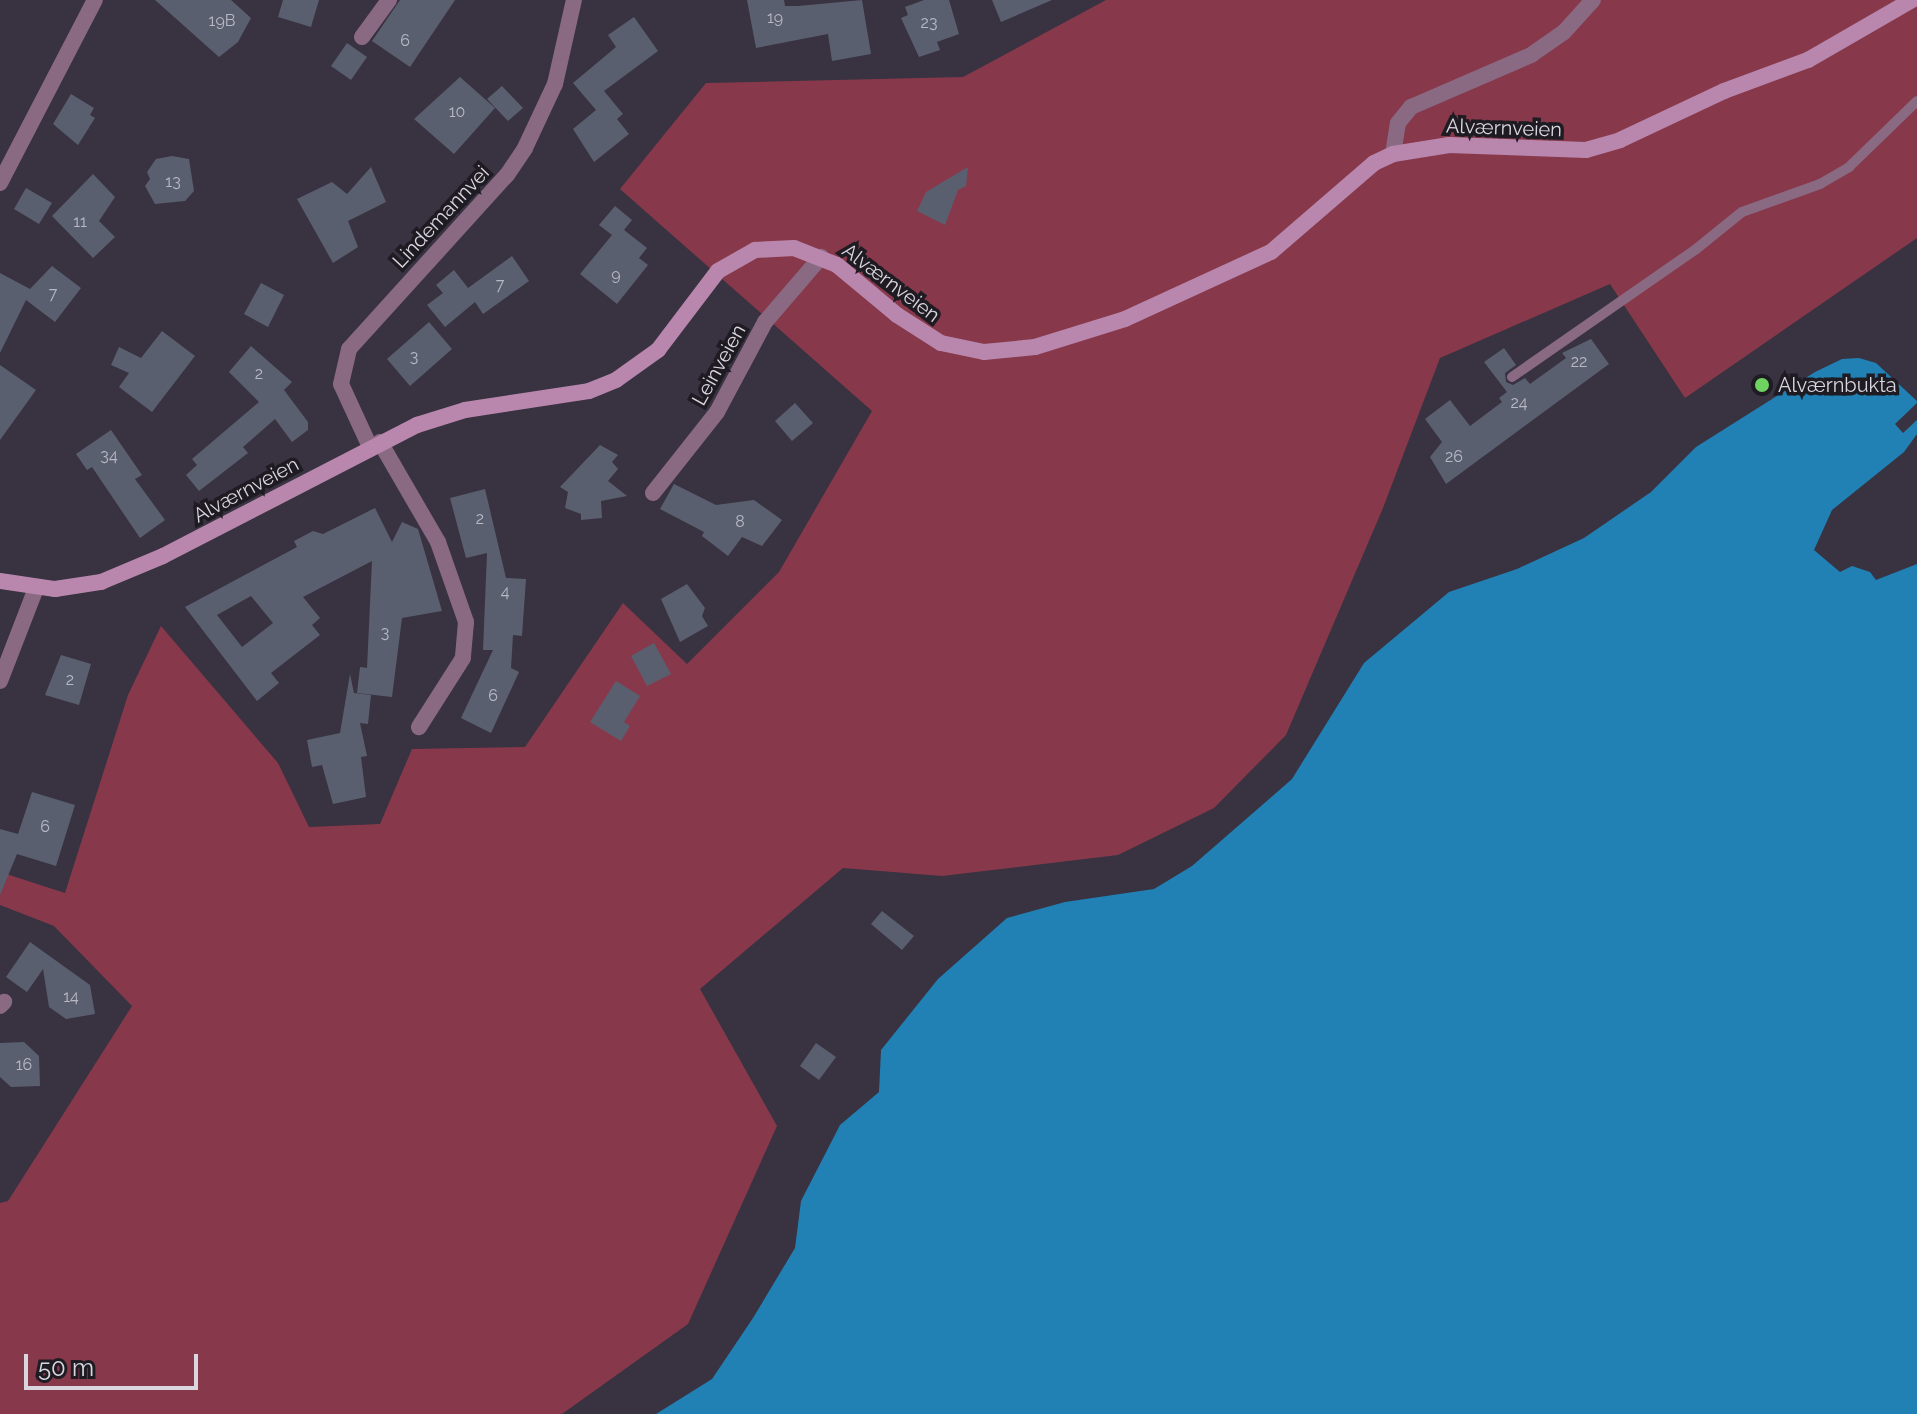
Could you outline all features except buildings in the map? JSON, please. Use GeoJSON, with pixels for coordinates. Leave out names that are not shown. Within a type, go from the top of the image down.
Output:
{"type":"FeatureCollection","features":[{"type":"Feature","properties":{"kind":"main road","name":"Alværnveien"},"geometry":{"type":"LineString","coordinates":[[0,581],[36,588],[79,586],[136,569],[375,444],[465,410],[589,391],[616,380],[658,350],[709,281],[733,261],[777,247],[821,257],[941,343],[984,352],[1035,347],[1125,319],[1271,252],[1374,163],[1393,154],[1449,145],[1586,150],[1620,140],[1724,91],[1808,60],[1912,0]]}},
{"type":"Feature","properties":{"kind":"street"},"geometry":{"type":"LineString","coordinates":[[0,183],[95,0]]}},
{"type":"Feature","properties":{"kind":"street"},"geometry":{"type":"LineString","coordinates":[[362,37],[389,0]]}},
{"type":"Feature","properties":{"kind":"street","name":"Lindemannvei"},"geometry":{"type":"LineString","coordinates":[[419,727],[459,666],[466,622],[438,542],[375,444],[341,384],[349,349],[519,157],[555,84],[574,0]]}},
{"type":"Feature","properties":{"kind":"street"},"geometry":{"type":"LineString","coordinates":[[1393,154],[1398,123],[1411,107],[1531,55],[1564,32],[1593,0]]}},
{"type":"Feature","properties":{"kind":"street","name":"Leinveien"},"geometry":{"type":"LineString","coordinates":[[653,493],[717,412],[765,322],[821,257]]}},
{"type":"Feature","properties":{"kind":"street"},"geometry":{"type":"LineString","coordinates":[[0,681],[7,640],[36,588]]}},
{"type":"Feature","properties":{"kind":"lane"},"geometry":{"type":"LineString","coordinates":[[1512,377],[1683,260],[1742,212],[1820,184],[1849,167],[1917,101]]}},
{"type":"Feature","properties":{"kind":"shaded area"},"geometry":{"type":"Polygon","coordinates":[[[1106,0],[1917,0],[1917,238],[1685,398],[1610,284],[1440,358],[1383,508],[1286,735],[1214,808],[1118,855],[942,876],[843,868],[700,989],[777,1126],[688,1324],[562,1414],[0,1414],[0,1203],[8,1201],[132,1006],[54,926],[0,905],[0,872],[65,893],[128,695],[161,626],[278,763],[309,827],[380,824],[412,749],[525,747],[623,603],[687,664],[779,572],[872,411],[620,189],[706,83],[963,77],[1106,0]]]}},
{"type":"Feature","properties":{"kind":"water"},"geometry":{"type":"Polygon","coordinates":[[[1859,358],[1876,363],[1917,401],[1917,434],[1904,452],[1832,510],[1814,550],[1840,572],[1852,566],[1870,572],[1876,580],[1917,564],[1917,1414],[656,1414],[712,1379],[753,1318],[795,1248],[801,1201],[840,1125],[879,1092],[881,1050],[938,979],[1007,918],[1065,902],[1154,889],[1192,866],[1292,779],[1364,663],[1449,592],[1517,569],[1584,538],[1651,492],[1696,447],[1815,372],[1842,359],[1859,358]]]}},
{"type":"Feature","properties":{"kind":"pier"},"geometry":{"type":"Polygon","coordinates":[[[1917,403],[1917,420],[1903,433],[1895,424],[1917,403]]]}},
{"type":"Feature","properties":{"kind":"place","name":"Alværnbukta"},"geometry":{"type":"Point","coordinates":[1762,385]}}]}
